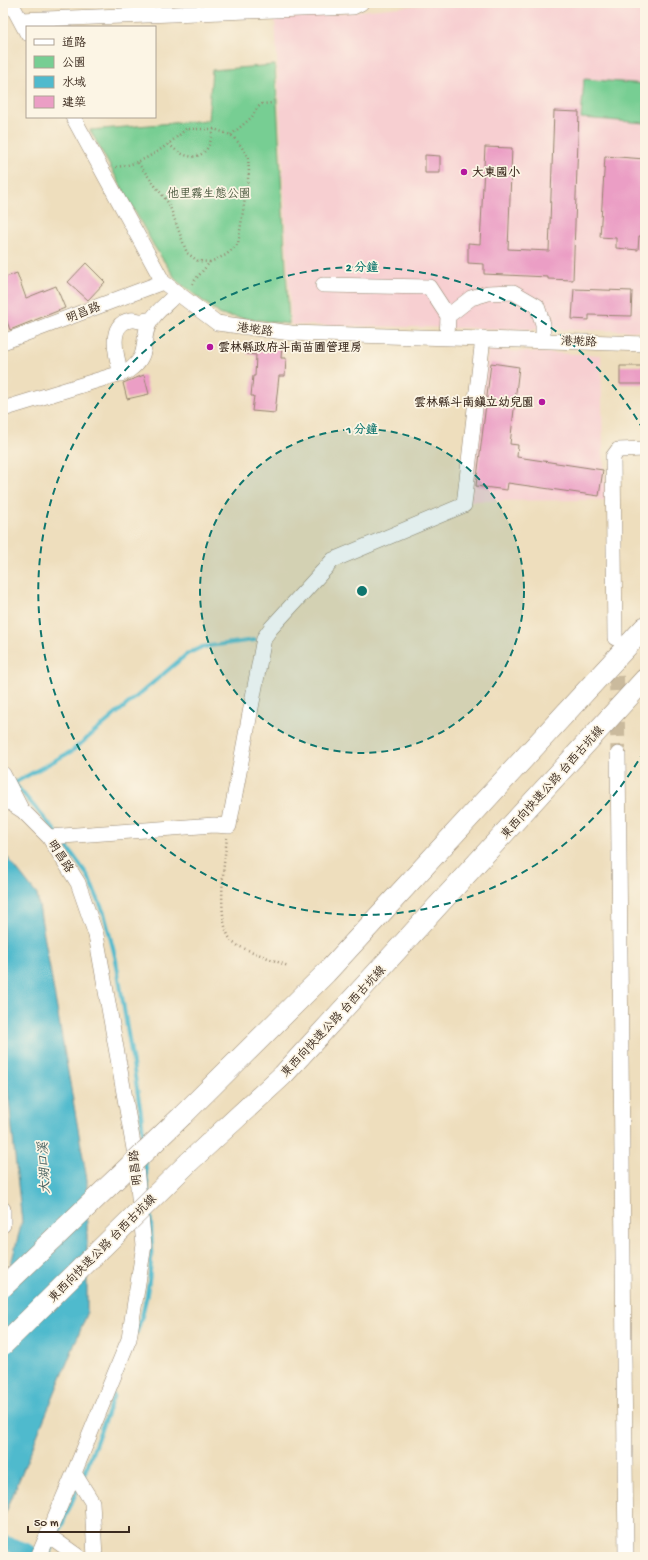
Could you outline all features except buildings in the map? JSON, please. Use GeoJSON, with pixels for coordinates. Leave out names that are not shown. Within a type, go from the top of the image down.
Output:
{"type":"FeatureCollection","features":[{"type":"Feature","properties":{"kind":"highway"},"geometry":{"type":"LineString","coordinates":[[3,1287],[183,1115],[326,973],[645,627]]}},
{"type":"Feature","properties":{"kind":"highway","name":"東西向快速公路 台西古坑線"},"geometry":{"type":"LineString","coordinates":[[3,1345],[189,1162],[283,1075],[645,679]]}},
{"type":"Feature","properties":{"kind":"street"},"geometry":{"type":"LineString","coordinates":[[11,3],[24,27]]}},
{"type":"Feature","properties":{"kind":"street"},"geometry":{"type":"LineString","coordinates":[[40,26],[353,7],[361,3]]}},
{"type":"Feature","properties":{"kind":"street","name":"港墘路"},"geometry":{"type":"LineString","coordinates":[[74,118],[163,282],[178,295],[217,323],[256,330],[291,333],[645,344]]}},
{"type":"Feature","properties":{"kind":"street","name":"明昌路"},"geometry":{"type":"LineString","coordinates":[[3,342],[163,282]]}},
{"type":"Feature","properties":{"kind":"street"},"geometry":{"type":"LineString","coordinates":[[323,286],[429,287],[448,316],[447,337]]}},
{"type":"Feature","properties":{"kind":"street"},"geometry":{"type":"LineString","coordinates":[[448,316],[471,298],[488,293],[513,292],[537,306],[543,324],[542,340]]}},
{"type":"Feature","properties":{"kind":"street"},"geometry":{"type":"LineString","coordinates":[[3,409],[121,374],[135,366],[142,358],[146,346],[146,331],[152,319],[178,295]]}},
{"type":"Feature","properties":{"kind":"street"},"geometry":{"type":"LineString","coordinates":[[121,374],[114,345],[116,333],[123,323],[130,320],[140,321],[152,319]]}},
{"type":"Feature","properties":{"kind":"street"},"geometry":{"type":"LineString","coordinates":[[49,837],[229,826],[264,638],[271,628],[333,560],[464,505],[483,338]]}},
{"type":"Feature","properties":{"kind":"street"},"geometry":{"type":"LineString","coordinates":[[615,638],[613,456],[618,450],[645,449]]}},
{"type":"Feature","properties":{"kind":"street"},"geometry":{"type":"LineString","coordinates":[[618,754],[626,1557]]}},
{"type":"Feature","properties":{"kind":"street"},"geometry":{"type":"LineString","coordinates":[[3,774],[23,812]]}},
{"type":"Feature","properties":{"kind":"street","name":"明昌路"},"geometry":{"type":"LineString","coordinates":[[3,798],[23,812],[49,837],[78,883],[96,934],[134,1149],[144,1246],[129,1339],[78,1479],[48,1535],[40,1554]]}},
{"type":"Feature","properties":{"kind":"street"},"geometry":{"type":"LineString","coordinates":[[3,1209],[3,1225]]}},
{"type":"Feature","properties":{"kind":"street"},"geometry":{"type":"LineString","coordinates":[[78,1479],[92,1502],[95,1557]]}},
{"type":"Feature","properties":{"kind":"street"},"geometry":{"type":"LineString","coordinates":[[48,1535],[79,1557]]}},
{"type":"Feature","properties":{"kind":"path"},"geometry":{"type":"LineString","coordinates":[[231,136],[252,117],[257,108],[262,104],[272,103]]}},
{"type":"Feature","properties":{"kind":"path"},"geometry":{"type":"LineString","coordinates":[[101,168],[138,163],[169,144],[186,129],[214,129],[231,136],[240,143],[248,157],[249,172],[238,244],[226,255],[210,262],[178,295]]}},
{"type":"Feature","properties":{"kind":"path"},"geometry":{"type":"LineString","coordinates":[[169,144],[181,154],[190,157],[200,155],[208,147],[214,129]]}},
{"type":"Feature","properties":{"kind":"path"},"geometry":{"type":"LineString","coordinates":[[138,163],[169,204],[188,253],[198,261],[210,262]]}},
{"type":"Feature","properties":{"kind":"path"},"geometry":{"type":"LineString","coordinates":[[229,826],[221,885],[225,927],[231,941],[238,946],[288,966]]}},
{"type":"Feature","properties":{"kind":"shaded area","name":"大東國小"},"geometry":{"type":"Polygon","coordinates":[[[443,3],[645,3],[645,331],[291,325],[275,19],[443,3]]]}},
{"type":"Feature","properties":{"kind":"shaded area","name":"雲林縣斗南鎮立幼兒園"},"geometry":{"type":"Polygon","coordinates":[[[488,350],[601,355],[603,449],[606,500],[470,501],[488,350]]]}},
{"type":"Feature","properties":{"kind":"green space","name":"他里霧生態公園"},"geometry":{"type":"Polygon","coordinates":[[[275,65],[289,324],[221,315],[177,281],[154,246],[90,130],[208,120],[212,70],[275,65]]]}},
{"type":"Feature","properties":{"kind":"green space"},"geometry":{"type":"Polygon","coordinates":[[[584,79],[645,84],[645,123],[581,118],[584,79]]]}},
{"type":"Feature","properties":{"kind":"water","name":"大湖口溪"},"geometry":{"type":"Polygon","coordinates":[[[3,852],[37,895],[87,1180],[87,1314],[3,1519],[3,1294],[22,1222],[3,1044],[3,852]]]}},
{"type":"Feature","properties":{"kind":"waterway"},"geometry":{"type":"LineString","coordinates":[[57,833],[14,783],[72,751],[187,654],[202,647],[255,640]]}},
{"type":"Feature","properties":{"kind":"waterway"},"geometry":{"type":"LineString","coordinates":[[62,840],[88,876],[104,913],[116,960],[141,1113],[144,1142]]}},
{"type":"Feature","properties":{"kind":"waterway"},"geometry":{"type":"LineString","coordinates":[[145,1161],[148,1192]]}},
{"type":"Feature","properties":{"kind":"waterway"},"geometry":{"type":"LineString","coordinates":[[137,1332],[146,1302],[150,1272],[152,1242],[150,1211]]}},
{"type":"Feature","properties":{"kind":"waterway"},"geometry":{"type":"LineString","coordinates":[[82,1480],[114,1395]]}},
{"type":"Feature","properties":{"kind":"waterway"},"geometry":{"type":"LineString","coordinates":[[57,1536],[78,1488]]}},
{"type":"Feature","properties":{"kind":"waterway"},"geometry":{"type":"LineString","coordinates":[[3,1542],[24,1549],[39,1557]]}},
{"type":"Feature","properties":{"kind":"waterway"},"geometry":{"type":"LineString","coordinates":[[48,1557],[54,1543]]}},
{"type":"Feature","properties":{"kind":"tunnel"},"geometry":{"type":"LineString","coordinates":[[616,653],[618,754]]}},
{"type":"Feature","properties":{"kind":"place","name":"大東國小"},"geometry":{"type":"Point","coordinates":[464,172]}},
{"type":"Feature","properties":{"kind":"place","name":"雲林縣政府斗南苗圃管理房"},"geometry":{"type":"Point","coordinates":[210,347]}},
{"type":"Feature","properties":{"kind":"place","name":"雲林縣斗南鎮立幼兒園"},"geometry":{"type":"Point","coordinates":[542,402]}}]}
